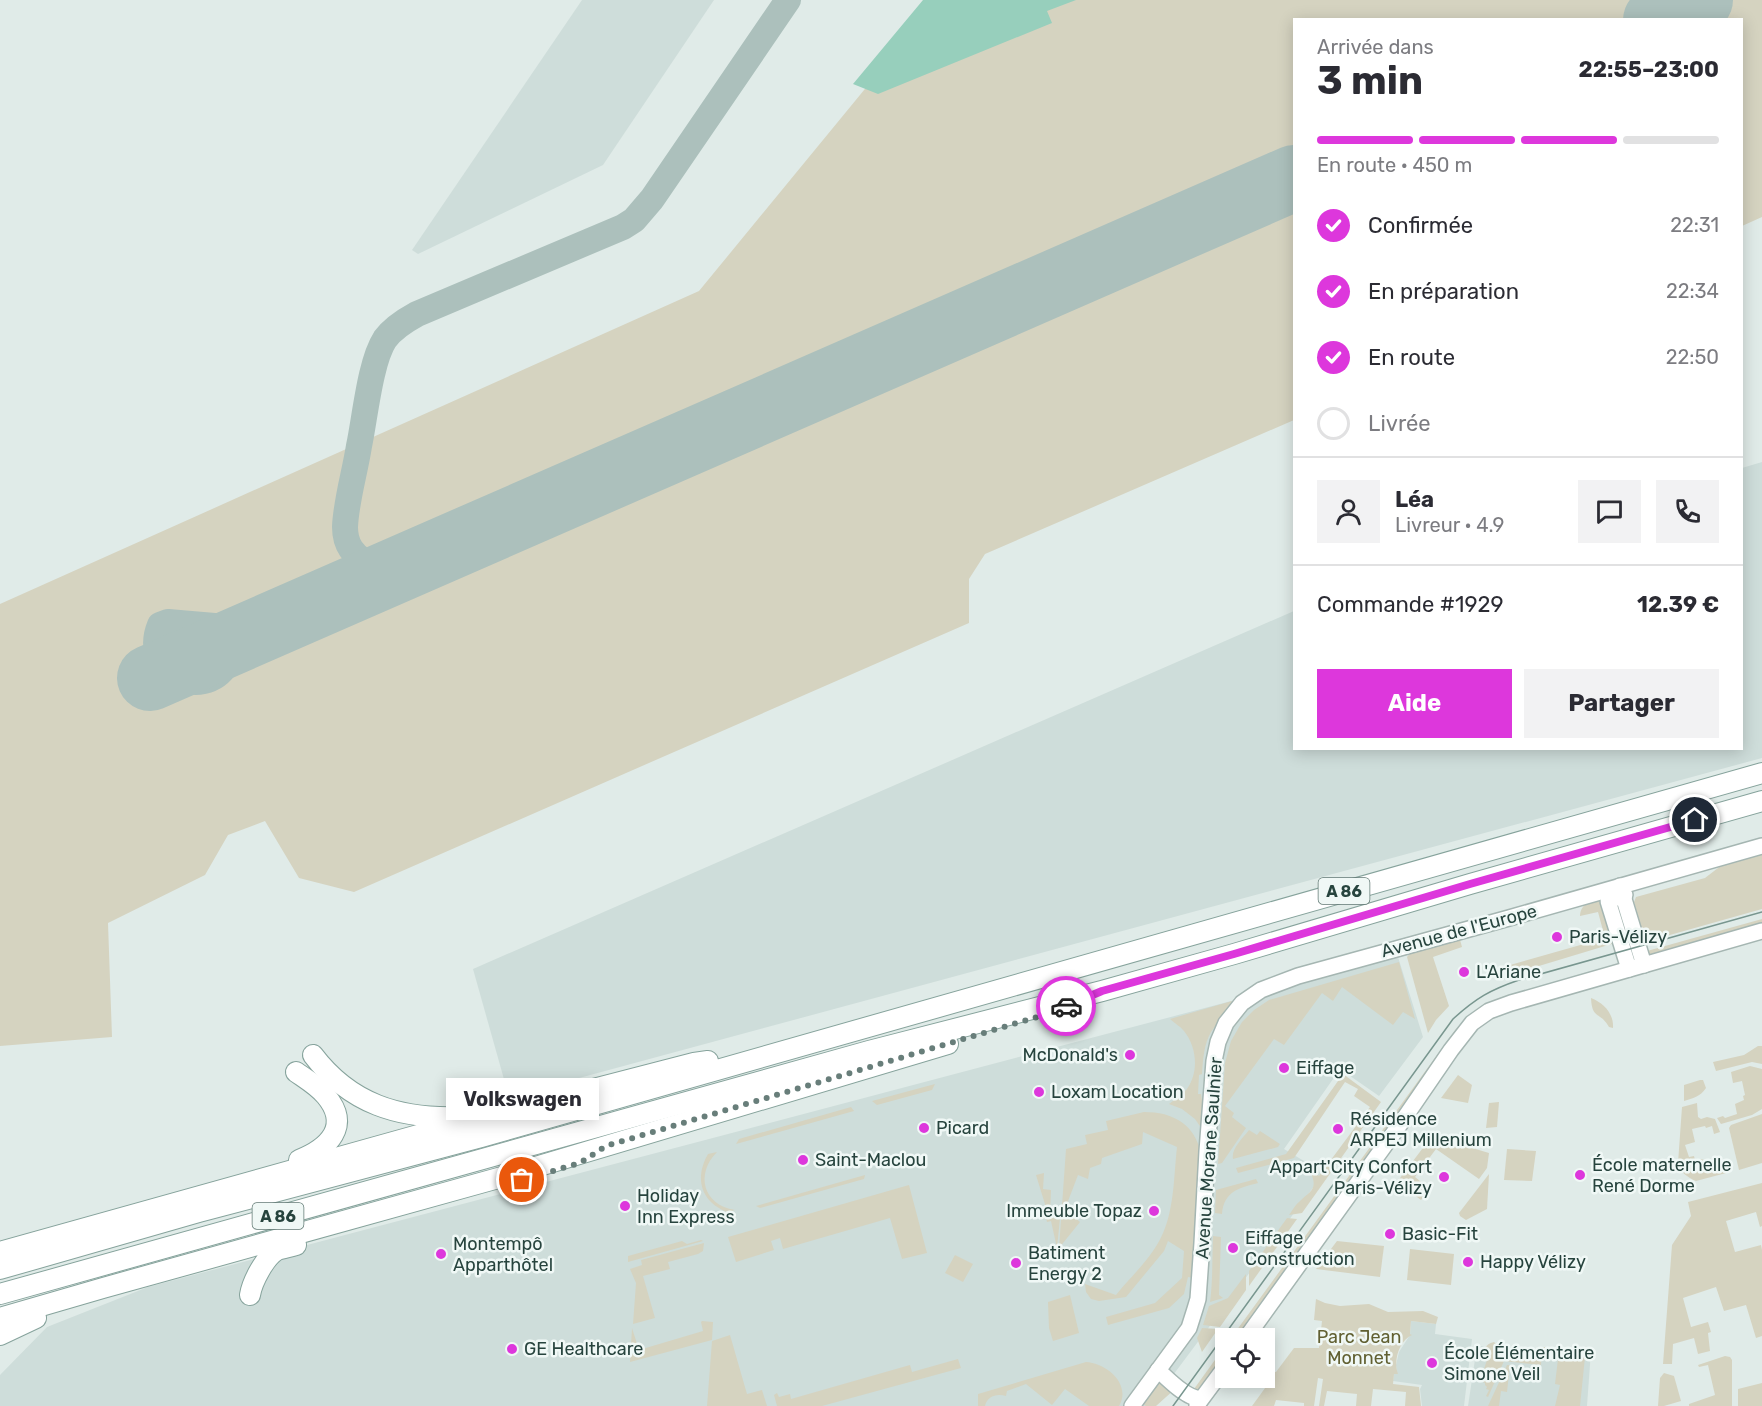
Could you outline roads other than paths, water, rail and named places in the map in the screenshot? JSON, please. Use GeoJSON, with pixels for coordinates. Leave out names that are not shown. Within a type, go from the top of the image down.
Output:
{"type":"FeatureCollection","features":[{"type":"Feature","properties":{"kind":"highway","name":"A 86"},"geometry":{"type":"LineString","coordinates":[[0,1269],[199,1212],[481,1137],[1762,773]]}},
{"type":"Feature","properties":{"kind":"highway","name":"A 86"},"geometry":{"type":"LineString","coordinates":[[0,1294],[869,1051],[1102,991],[1762,801]]}},
{"type":"Feature","properties":{"kind":"highway"},"geometry":{"type":"LineString","coordinates":[[0,1318],[606,1146],[1047,1014],[1102,991]]}},
{"type":"Feature","properties":{"kind":"highway"},"geometry":{"type":"LineString","coordinates":[[0,1252],[489,1116],[694,1063],[796,1048]]}},
{"type":"Feature","properties":{"kind":"highway"},"geometry":{"type":"LineString","coordinates":[[313,1055],[325,1070],[346,1089],[375,1105],[399,1113],[439,1118],[489,1116]]}},
{"type":"Feature","properties":{"kind":"highway"},"geometry":{"type":"LineString","coordinates":[[202,1195],[302,1159],[321,1149],[328,1142],[337,1119],[333,1106],[325,1094],[296,1072]]}},
{"type":"Feature","properties":{"kind":"highway"},"geometry":{"type":"LineString","coordinates":[[250,1295],[252,1283],[276,1251],[580,1163],[606,1146]]}},
{"type":"Feature","properties":{"kind":"highway"},"geometry":{"type":"LineString","coordinates":[[0,1335],[145,1276]]}},
{"type":"Feature","properties":{"kind":"main road","name":"Avenue de l'Europe"},"geometry":{"type":"LineString","coordinates":[[1298,975],[1622,891],[1762,846]]}},
{"type":"Feature","properties":{"kind":"main road"},"geometry":{"type":"LineString","coordinates":[[1629,969],[1608,901],[1622,891],[1644,965]]}},
{"type":"Feature","properties":{"kind":"main road"},"geometry":{"type":"LineString","coordinates":[[1253,1328],[1472,1023],[1490,1011],[1511,1003],[1762,932]]}},
{"type":"Feature","properties":{"kind":"main road","name":"Avenue Morane Saulnier"},"geometry":{"type":"LineString","coordinates":[[1132,1406],[1189,1328],[1198,1299],[1214,1061],[1218,1042],[1226,1023],[1242,1003],[1261,990],[1298,975]]}},
{"type":"Feature","properties":{"kind":"main road"},"geometry":{"type":"LineString","coordinates":[[1158,1370],[1199,1402],[1215,1381]]}},
{"type":"Feature","properties":{"kind":"tram line"},"geometry":{"type":"LineString","coordinates":[[1173,1406],[1453,1019],[1461,1012],[1484,995],[1519,980],[1762,912]]}},
{"type":"Feature","properties":{"kind":"place","name":"Paris-Vélizy"},"geometry":{"type":"Point","coordinates":[1557,937]}},
{"type":"Feature","properties":{"kind":"place","name":"L'Ariane"},"geometry":{"type":"Point","coordinates":[1464,972]}},
{"type":"Feature","properties":{"kind":"place","name":"McDonald's"},"geometry":{"type":"Point","coordinates":[1130,1055]}},
{"type":"Feature","properties":{"kind":"place","name":"Eiffage"},"geometry":{"type":"Point","coordinates":[1284,1068]}},
{"type":"Feature","properties":{"kind":"place","name":"Loxam Location"},"geometry":{"type":"Point","coordinates":[1039,1092]}},
{"type":"Feature","properties":{"kind":"place","name":"Picard"},"geometry":{"type":"Point","coordinates":[924,1128]}},
{"type":"Feature","properties":{"kind":"place","name":"Résidence ARPEJ Millenium"},"geometry":{"type":"Point","coordinates":[1338,1129]}},
{"type":"Feature","properties":{"kind":"place","name":"Saint-Maclou"},"geometry":{"type":"Point","coordinates":[803,1160]}},
{"type":"Feature","properties":{"kind":"place","name":"École maternelle René Dorme"},"geometry":{"type":"Point","coordinates":[1580,1175]}},
{"type":"Feature","properties":{"kind":"place","name":"Appart'City Confort Paris-Vélizy"},"geometry":{"type":"Point","coordinates":[1444,1177]}},
{"type":"Feature","properties":{"kind":"place","name":"Volkswagen"},"geometry":{"type":"Point","coordinates":[522,1180]}},
{"type":"Feature","properties":{"kind":"place","name":"Holiday Inn Express"},"geometry":{"type":"Point","coordinates":[625,1206]}},
{"type":"Feature","properties":{"kind":"place","name":"Immeuble Topaz"},"geometry":{"type":"Point","coordinates":[1154,1211]}},
{"type":"Feature","properties":{"kind":"place","name":"Basic-Fit"},"geometry":{"type":"Point","coordinates":[1390,1234]}},
{"type":"Feature","properties":{"kind":"place","name":"Eiffage Construction"},"geometry":{"type":"Point","coordinates":[1233,1248]}},
{"type":"Feature","properties":{"kind":"place","name":"Montempô Apparthôtel"},"geometry":{"type":"Point","coordinates":[441,1254]}},
{"type":"Feature","properties":{"kind":"place","name":"Happy Vélizy"},"geometry":{"type":"Point","coordinates":[1468,1262]}},
{"type":"Feature","properties":{"kind":"place","name":"Batiment Energy 2"},"geometry":{"type":"Point","coordinates":[1016,1263]}},
{"type":"Feature","properties":{"kind":"place","name":"GE Healthcare"},"geometry":{"type":"Point","coordinates":[512,1349]}},
{"type":"Feature","properties":{"kind":"place","name":"École Élémentaire Simone Veil"},"geometry":{"type":"Point","coordinates":[1432,1363]}},
{"type":"Feature","properties":{"kind":"park label","name":"Parc Jean Monnet"},"geometry":{"type":"Point","coordinates":[1359,1347]}}]}
